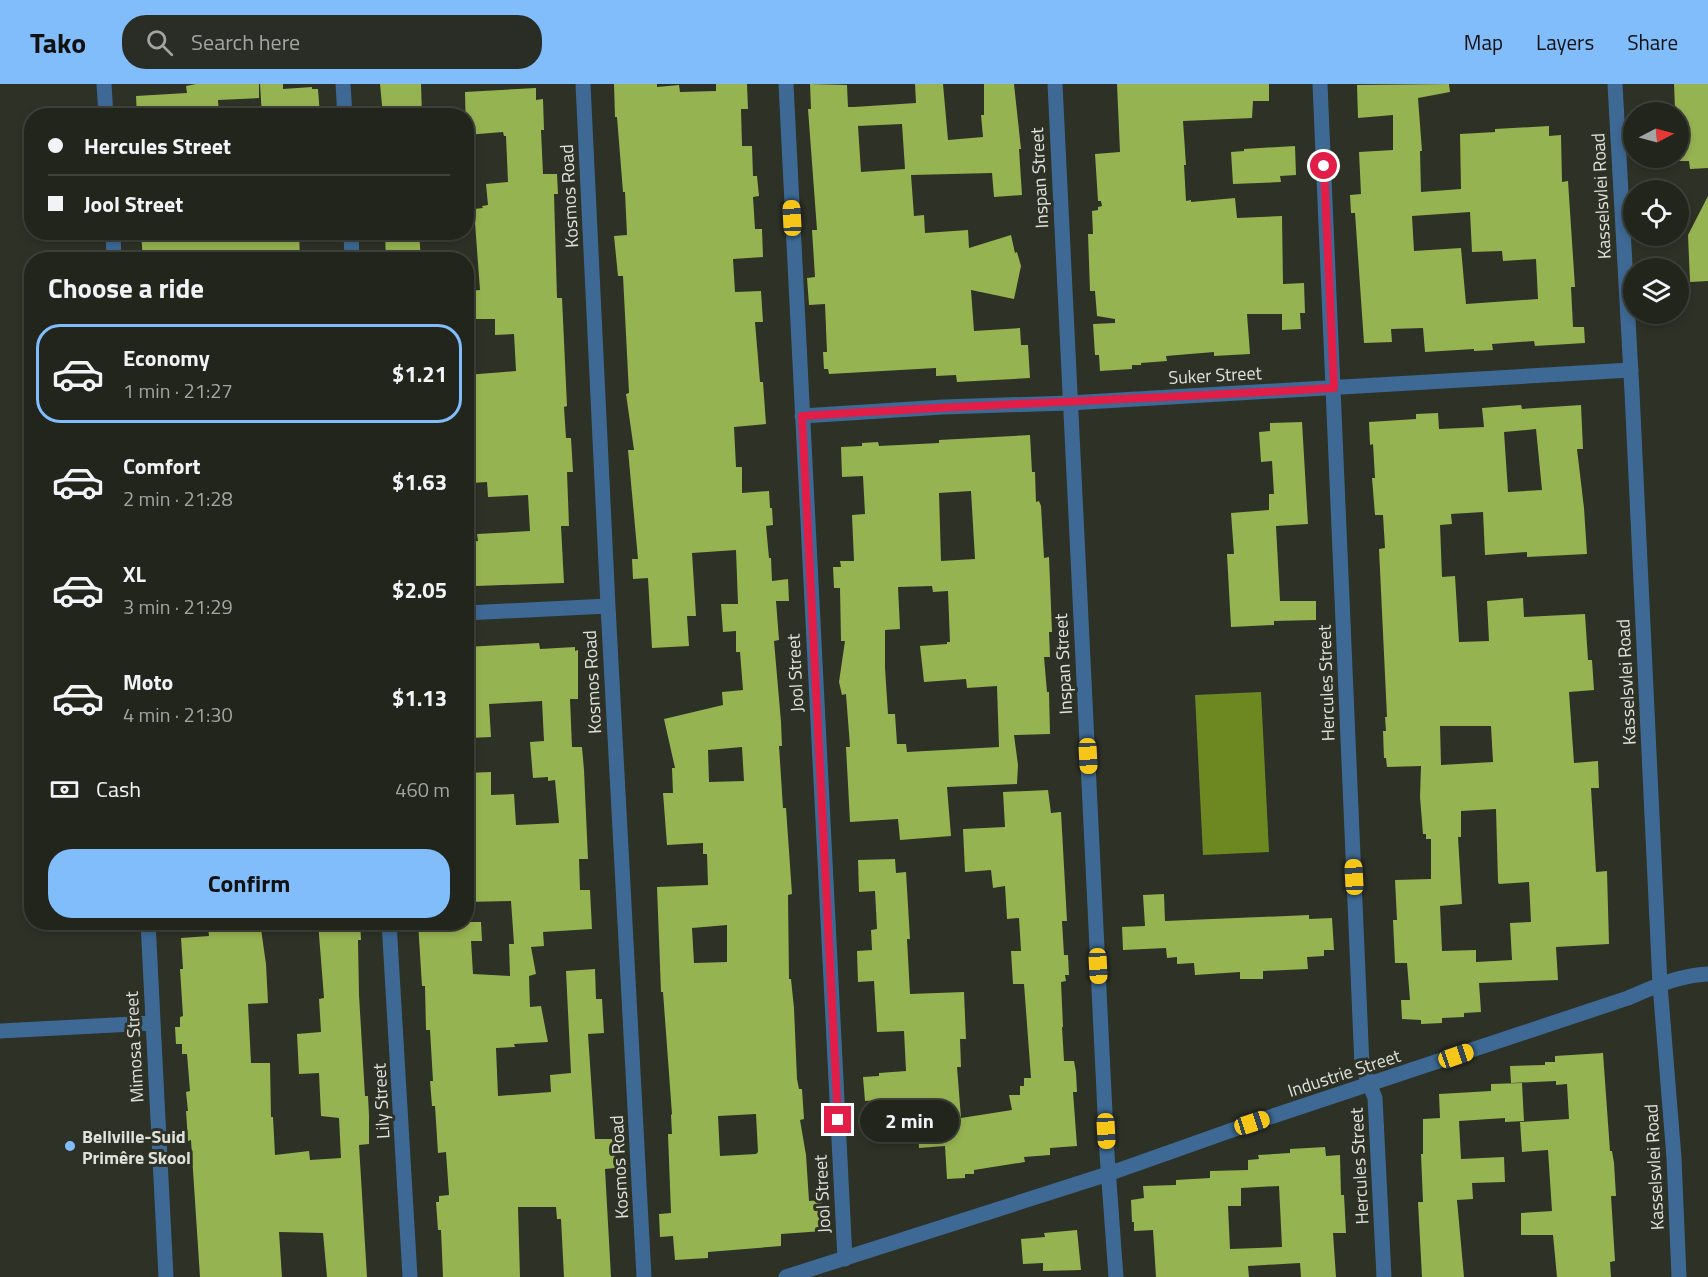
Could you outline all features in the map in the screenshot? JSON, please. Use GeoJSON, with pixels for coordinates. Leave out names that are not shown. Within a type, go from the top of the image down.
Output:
{"type":"FeatureCollection","features":[{"type":"Feature","properties":{"kind":"street"},"geometry":{"type":"LineString","coordinates":[[104,84],[106,108]]}},
{"type":"Feature","properties":{"kind":"street"},"geometry":{"type":"LineString","coordinates":[[343,84],[344,108]]}},
{"type":"Feature","properties":{"kind":"street","name":"Kosmos Road"},"geometry":{"type":"LineString","coordinates":[[583,84],[644,1277]]}},
{"type":"Feature","properties":{"kind":"street","name":"Jool Street"},"geometry":{"type":"LineString","coordinates":[[786,84],[845,1259]]}},
{"type":"Feature","properties":{"kind":"street","name":"Inspan Street"},"geometry":{"type":"LineString","coordinates":[[1055,84],[1108,1174],[1116,1277]]}},
{"type":"Feature","properties":{"kind":"street","name":"Hercules Street"},"geometry":{"type":"LineString","coordinates":[[1320,84],[1362,1066],[1375,1098],[1384,1277]]}},
{"type":"Feature","properties":{"kind":"street","name":"Kasselsvlei Road"},"geometry":{"type":"LineString","coordinates":[[1615,84],[1660,985],[1674,1158],[1680,1277]]}},
{"type":"Feature","properties":{"kind":"street","name":"Suker Street"},"geometry":{"type":"LineString","coordinates":[[802,416],[943,407],[1069,403],[1631,370]]}},
{"type":"Feature","properties":{"kind":"street"},"geometry":{"type":"LineString","coordinates":[[474,613],[608,606]]}},
{"type":"Feature","properties":{"kind":"street","name":"Mimosa Street"},"geometry":{"type":"LineString","coordinates":[[148,930],[166,1277]]}},
{"type":"Feature","properties":{"kind":"street","name":"Lily Street"},"geometry":{"type":"LineString","coordinates":[[390,930],[411,1277]]}},
{"type":"Feature","properties":{"kind":"street","name":"Industrie Street"},"geometry":{"type":"LineString","coordinates":[[786,1277],[1108,1174],[1252,1123],[1628,998],[1660,985],[1694,975],[1708,974]]}},
{"type":"Feature","properties":{"kind":"street"},"geometry":{"type":"LineString","coordinates":[[0,1031],[152,1023]]}},
{"type":"Feature","properties":{"kind":"shaded area"},"geometry":{"type":"Polygon","coordinates":[[[1261,692],[1269,852],[1203,855],[1195,695],[1261,692]]]}},
{"type":"Feature","properties":{"kind":"building"},"geometry":{"type":"Polygon","coordinates":[[[259,84],[259,98],[218,100],[218,108],[137,108],[136,96],[187,93],[186,86],[259,84]]]}},
{"type":"Feature","properties":{"kind":"building"},"geometry":{"type":"Polygon","coordinates":[[[260,84],[283,84],[283,89],[312,87],[312,89],[318,89],[319,108],[262,108],[260,84]]]}},
{"type":"Feature","properties":{"kind":"building"},"geometry":{"type":"Polygon","coordinates":[[[380,84],[421,84],[422,108],[382,108],[380,84]]]}},
{"type":"Feature","properties":{"kind":"building"},"geometry":{"type":"Polygon","coordinates":[[[614,84],[657,84],[657,87],[679,85],[680,92],[716,91],[716,84],[747,84],[748,109],[741,109],[742,146],[752,146],[753,176],[757,176],[759,196],[753,197],[755,229],[762,229],[763,257],[733,259],[735,292],[761,291],[763,322],[755,322],[766,424],[734,427],[736,467],[742,467],[742,493],[769,491],[773,525],[766,526],[772,581],[788,579],[789,601],[776,601],[779,640],[774,641],[781,722],[782,746],[779,746],[783,808],[786,808],[792,894],[788,895],[789,979],[791,979],[794,1008],[797,1079],[799,1089],[802,1089],[804,1119],[800,1120],[806,1155],[809,1201],[821,1200],[823,1231],[781,1234],[781,1246],[708,1252],[708,1258],[675,1260],[673,1236],[660,1237],[659,1214],[671,1213],[668,1134],[672,1134],[672,1114],[663,992],[661,992],[657,887],[708,885],[707,854],[703,854],[703,843],[667,845],[663,793],[673,793],[672,768],[675,768],[664,719],[723,705],[722,692],[743,690],[740,652],[736,652],[736,631],[723,632],[721,604],[738,604],[736,550],[692,553],[696,616],[687,616],[689,646],[652,648],[648,578],[633,579],[632,559],[638,559],[628,450],[634,450],[626,394],[629,393],[623,276],[618,276],[614,236],[627,235],[625,192],[623,192],[617,117],[615,117],[614,84]],[[742,747],[708,750],[709,782],[744,781],[742,747]],[[727,925],[692,928],[694,963],[727,962],[727,925]],[[756,1114],[718,1116],[720,1156],[758,1152],[756,1114]]]}},
{"type":"Feature","properties":{"kind":"building"},"geometry":{"type":"Polygon","coordinates":[[[810,84],[847,85],[848,107],[854,107],[916,103],[915,84],[943,84],[948,140],[983,137],[981,115],[984,115],[984,84],[1014,84],[1021,149],[1019,149],[1022,195],[994,197],[992,173],[911,175],[914,216],[924,215],[925,233],[968,230],[969,248],[1011,235],[1021,266],[1014,299],[971,290],[974,331],[1020,328],[1021,345],[1028,345],[1030,378],[957,382],[956,375],[936,376],[936,368],[829,374],[828,369],[824,369],[823,352],[827,352],[825,304],[809,305],[807,278],[815,277],[812,230],[817,230],[808,109],[811,109],[810,84]],[[902,124],[858,126],[861,172],[905,169],[902,124]]]}},
{"type":"Feature","properties":{"kind":"building"},"geometry":{"type":"Polygon","coordinates":[[[1117,84],[1269,84],[1269,101],[1253,101],[1252,118],[1183,121],[1186,201],[1235,198],[1237,218],[1282,216],[1283,284],[1304,283],[1305,313],[1300,313],[1301,329],[1282,330],[1282,314],[1247,314],[1250,354],[1214,356],[1214,352],[1166,356],[1167,361],[1132,365],[1132,369],[1100,371],[1099,355],[1095,355],[1093,324],[1115,323],[1115,319],[1097,316],[1095,291],[1090,291],[1088,234],[1093,234],[1092,211],[1102,206],[1101,201],[1098,201],[1095,154],[1120,152],[1117,84]]]}},
{"type":"Feature","properties":{"kind":"building"},"geometry":{"type":"Polygon","coordinates":[[[1449,84],[1450,92],[1418,98],[1422,151],[1420,151],[1421,192],[1461,189],[1460,134],[1495,132],[1495,129],[1549,126],[1549,136],[1561,135],[1562,182],[1568,181],[1575,287],[1571,287],[1573,327],[1584,327],[1585,343],[1535,346],[1534,341],[1492,344],[1493,350],[1425,352],[1423,328],[1391,329],[1392,342],[1364,343],[1355,213],[1351,213],[1350,195],[1361,194],[1359,152],[1393,150],[1393,115],[1358,118],[1357,85],[1449,84]],[[1470,212],[1412,216],[1414,251],[1461,248],[1466,304],[1538,299],[1536,259],[1503,261],[1502,251],[1472,252],[1470,212]]]}},
{"type":"Feature","properties":{"kind":"building"},"geometry":{"type":"Polygon","coordinates":[[[1674,84],[1708,84],[1708,168],[1690,169],[1689,102],[1675,102],[1674,84]]]}},
{"type":"Feature","properties":{"kind":"building"},"geometry":{"type":"Polygon","coordinates":[[[536,88],[536,100],[543,99],[544,130],[541,130],[543,174],[557,174],[558,194],[554,194],[557,298],[562,298],[567,406],[564,407],[566,438],[571,438],[573,472],[567,472],[569,526],[561,526],[564,583],[476,586],[476,580],[474,580],[474,541],[478,541],[477,534],[530,531],[528,495],[488,497],[487,482],[474,483],[474,374],[516,371],[514,334],[495,335],[495,319],[474,319],[474,290],[480,290],[474,209],[488,205],[486,184],[508,182],[506,136],[503,132],[474,134],[474,108],[465,108],[465,92],[536,88]]]}},
{"type":"Feature","properties":{"kind":"building"},"geometry":{"type":"Polygon","coordinates":[[[1295,146],[1296,175],[1280,176],[1281,182],[1233,184],[1231,152],[1295,146]]]}},
{"type":"Feature","properties":{"kind":"building"},"geometry":{"type":"Polygon","coordinates":[[[1708,196],[1708,281],[1690,282],[1689,233],[1708,196]]]}},
{"type":"Feature","properties":{"kind":"building"},"geometry":{"type":"Polygon","coordinates":[[[142,240],[299,240],[300,252],[142,252],[142,240]]]}},
{"type":"Feature","properties":{"kind":"building"},"geometry":{"type":"Polygon","coordinates":[[[385,240],[420,240],[420,252],[386,252],[385,240]]]}},
{"type":"Feature","properties":{"kind":"building"},"geometry":{"type":"Polygon","coordinates":[[[1521,405],[1522,409],[1581,405],[1583,449],[1577,449],[1587,554],[1527,557],[1527,552],[1485,555],[1483,512],[1451,514],[1452,524],[1440,525],[1442,577],[1455,576],[1459,642],[1489,641],[1487,601],[1523,598],[1524,617],[1585,614],[1588,660],[1592,660],[1594,690],[1569,692],[1574,763],[1598,761],[1599,788],[1591,788],[1596,872],[1607,871],[1609,944],[1556,947],[1558,980],[1479,983],[1481,1012],[1464,1013],[1464,1017],[1442,1018],[1442,1023],[1421,1024],[1421,1020],[1402,1019],[1401,1000],[1410,1000],[1407,963],[1395,963],[1393,920],[1397,920],[1395,880],[1431,879],[1431,839],[1426,839],[1426,834],[1423,834],[1420,797],[1421,766],[1387,767],[1386,758],[1384,758],[1383,731],[1386,731],[1385,717],[1387,717],[1379,549],[1385,548],[1383,515],[1375,515],[1372,478],[1375,478],[1373,444],[1370,445],[1369,422],[1416,419],[1416,414],[1438,413],[1439,429],[1484,427],[1482,408],[1521,405]],[[1536,429],[1504,432],[1508,492],[1542,490],[1536,429]],[[1440,726],[1441,765],[1493,762],[1491,726],[1440,726]],[[1496,809],[1461,811],[1461,837],[1458,837],[1462,904],[1440,906],[1442,951],[1476,950],[1476,962],[1512,960],[1510,923],[1531,922],[1529,882],[1499,884],[1498,882],[1496,809]]]}},
{"type":"Feature","properties":{"kind":"building"},"geometry":{"type":"Polygon","coordinates":[[[1302,422],[1308,524],[1276,526],[1280,601],[1316,601],[1316,620],[1274,621],[1274,625],[1231,627],[1227,554],[1234,554],[1231,513],[1269,510],[1269,494],[1274,494],[1272,461],[1261,462],[1259,432],[1270,431],[1270,423],[1302,422]]]}},
{"type":"Feature","properties":{"kind":"building"},"geometry":{"type":"Polygon","coordinates":[[[1030,435],[1036,502],[1039,501],[1041,506],[1044,558],[1049,557],[1052,632],[1049,632],[1050,657],[1044,657],[1047,692],[1049,692],[1050,734],[1014,735],[1018,765],[1017,784],[947,787],[951,836],[900,840],[898,819],[850,822],[846,747],[850,747],[846,694],[842,695],[839,682],[845,641],[841,641],[840,588],[834,588],[833,567],[841,567],[840,561],[854,561],[852,515],[865,514],[863,476],[842,477],[841,447],[862,446],[862,443],[878,442],[879,446],[939,443],[939,440],[1030,435]],[[971,491],[939,493],[941,561],[975,559],[971,491]],[[932,586],[898,587],[900,629],[885,630],[888,714],[895,714],[897,744],[906,744],[907,752],[999,747],[997,686],[967,688],[966,679],[924,682],[920,646],[950,642],[948,591],[933,592],[932,586]]]}},
{"type":"Feature","properties":{"kind":"building"},"geometry":{"type":"Polygon","coordinates":[[[539,643],[540,649],[575,647],[575,651],[578,650],[578,699],[570,699],[572,747],[582,747],[588,859],[579,859],[580,890],[590,890],[592,929],[543,932],[544,946],[531,947],[536,974],[529,976],[530,1007],[541,1006],[548,1042],[514,1044],[515,1047],[496,1048],[498,1096],[551,1092],[550,1075],[571,1073],[566,971],[595,969],[596,999],[602,999],[604,1033],[588,1034],[595,1139],[614,1139],[615,1168],[605,1169],[611,1277],[564,1277],[561,1219],[557,1219],[556,1207],[518,1207],[520,1277],[443,1277],[441,1230],[438,1230],[436,1202],[439,1202],[439,1196],[449,1195],[446,1152],[438,1153],[435,1106],[432,1106],[430,1030],[426,1030],[425,986],[422,986],[418,930],[474,930],[474,922],[481,922],[482,941],[471,941],[473,974],[510,976],[509,944],[514,944],[511,901],[474,902],[474,773],[491,772],[491,795],[514,794],[516,825],[559,823],[555,780],[548,781],[548,777],[533,778],[530,742],[544,741],[542,701],[489,704],[491,737],[474,738],[474,647],[539,643]]]}},
{"type":"Feature","properties":{"kind":"building"},"geometry":{"type":"Polygon","coordinates":[[[1048,790],[1051,813],[1061,812],[1067,921],[1062,921],[1064,955],[1068,955],[1069,975],[1065,975],[1066,981],[1061,982],[1062,1027],[1064,1061],[1074,1061],[1076,1072],[1077,1092],[1073,1092],[1077,1146],[1050,1148],[1050,1155],[1024,1157],[1025,1162],[974,1170],[974,1174],[965,1174],[965,1178],[947,1179],[945,1146],[919,1148],[916,1101],[880,1104],[880,1100],[865,1101],[863,1077],[906,1071],[904,1031],[877,1032],[874,981],[858,982],[857,951],[872,950],[871,930],[877,929],[875,891],[859,892],[858,860],[895,859],[896,873],[906,872],[910,939],[907,939],[910,994],[964,992],[966,1039],[960,1039],[961,1067],[957,1067],[961,1118],[1012,1110],[1009,1095],[1020,1095],[1020,1086],[1024,1086],[1024,1078],[1031,1078],[1024,984],[1013,984],[1011,951],[1021,951],[1019,918],[1007,919],[1005,886],[993,888],[991,870],[965,872],[963,829],[1005,827],[1003,792],[1048,790]]]}},
{"type":"Feature","properties":{"kind":"building"},"geometry":{"type":"Polygon","coordinates":[[[1164,894],[1165,921],[1309,915],[1309,919],[1332,918],[1334,950],[1324,950],[1324,956],[1307,957],[1308,969],[1263,971],[1263,979],[1240,979],[1240,972],[1195,975],[1194,963],[1177,964],[1177,957],[1167,958],[1166,948],[1123,950],[1122,927],[1145,926],[1143,895],[1164,894]]]}},
{"type":"Feature","properties":{"kind":"building"},"geometry":{"type":"Polygon","coordinates":[[[208,930],[261,930],[268,1003],[248,1004],[251,1063],[270,1063],[271,1117],[273,1117],[275,1155],[309,1151],[310,1160],[341,1158],[339,1118],[321,1116],[319,1073],[299,1074],[297,1034],[321,1032],[319,999],[324,998],[319,930],[360,930],[361,940],[358,940],[359,995],[365,1096],[368,1096],[369,1144],[359,1145],[367,1277],[327,1277],[323,1233],[279,1232],[282,1277],[200,1277],[191,1140],[188,1141],[186,1111],[188,1111],[186,1092],[190,1091],[187,1054],[182,1054],[182,1044],[176,1044],[175,1027],[180,1027],[180,1017],[183,1016],[181,938],[209,936],[208,930]]]}},
{"type":"Feature","properties":{"kind":"building"},"geometry":{"type":"Polygon","coordinates":[[[1603,1053],[1610,1151],[1612,1151],[1614,1163],[1616,1196],[1611,1196],[1615,1261],[1610,1262],[1611,1277],[1557,1277],[1553,1235],[1521,1235],[1521,1213],[1552,1211],[1548,1150],[1522,1152],[1520,1122],[1569,1119],[1567,1084],[1556,1085],[1556,1081],[1511,1083],[1510,1066],[1545,1065],[1545,1062],[1555,1062],[1555,1056],[1603,1053]]]}},
{"type":"Feature","properties":{"kind":"building"},"geometry":{"type":"Polygon","coordinates":[[[1522,1083],[1524,1121],[1505,1122],[1505,1118],[1459,1121],[1461,1159],[1504,1157],[1505,1182],[1472,1183],[1473,1199],[1457,1200],[1464,1277],[1422,1277],[1418,1202],[1423,1202],[1421,1154],[1423,1154],[1423,1119],[1440,1118],[1439,1094],[1491,1091],[1491,1084],[1522,1083]]]}},
{"type":"Feature","properties":{"kind":"building"},"geometry":{"type":"Polygon","coordinates":[[[1325,1147],[1326,1156],[1340,1155],[1341,1195],[1344,1195],[1346,1233],[1333,1233],[1336,1277],[1301,1277],[1300,1263],[1248,1266],[1249,1277],[1156,1277],[1153,1230],[1134,1231],[1134,1222],[1132,1222],[1131,1200],[1144,1198],[1143,1186],[1176,1185],[1176,1180],[1210,1178],[1210,1171],[1248,1170],[1248,1160],[1259,1159],[1258,1155],[1290,1153],[1290,1149],[1325,1147]],[[1279,1186],[1241,1188],[1241,1206],[1228,1206],[1230,1249],[1282,1247],[1279,1186]]]}},
{"type":"Feature","properties":{"kind":"building"},"geometry":{"type":"Polygon","coordinates":[[[1077,1230],[1081,1270],[1043,1271],[1043,1263],[1023,1264],[1021,1239],[1045,1237],[1044,1233],[1077,1230]]]}},
{"type":"Feature","properties":{"kind":"place","name":"Bellville-Suid Primêre Skool"},"geometry":{"type":"Point","coordinates":[70,1146]}},
{"type":"Feature","properties":{"kind":"route"},"geometry":{"type":"LineString","coordinates":[[838,1120],[802,416],[1334,388],[1324,166]]}}]}
